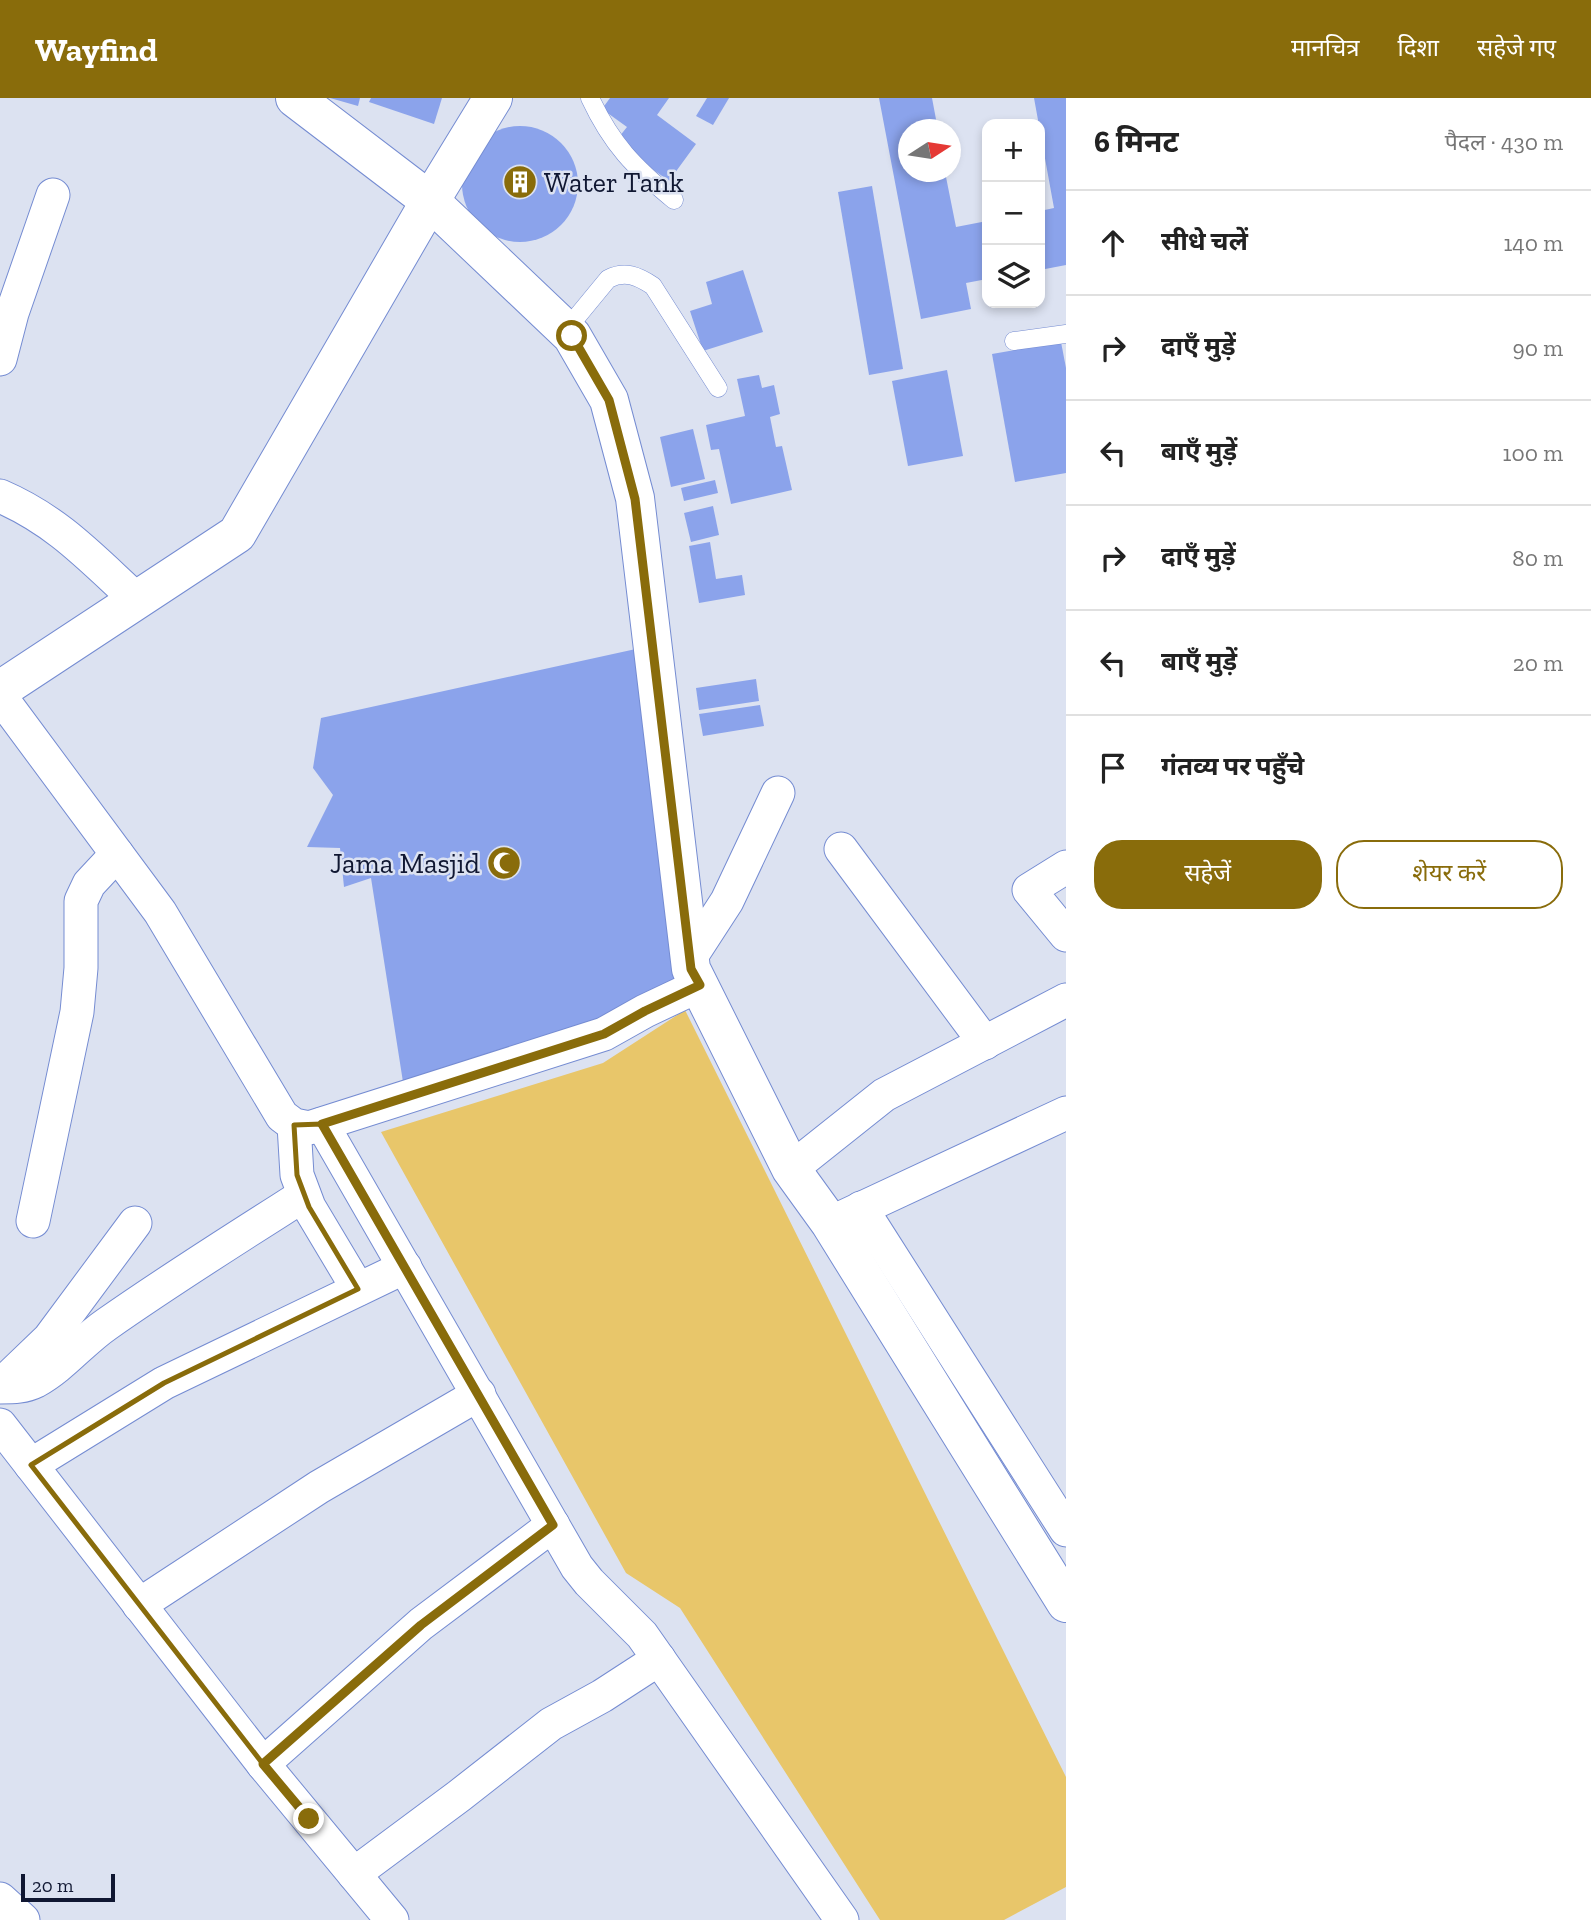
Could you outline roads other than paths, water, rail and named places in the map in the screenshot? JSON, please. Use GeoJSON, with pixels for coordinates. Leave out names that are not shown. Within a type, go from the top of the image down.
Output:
{"type":"FeatureCollection","features":[{"type":"Feature","properties":{"kind":"main road"},"geometry":{"type":"LineString","coordinates":[[295,98],[430,201],[566,330],[609,400],[635,499],[695,971],[791,1169],[845,1216],[1066,1603]]}},
{"type":"Feature","properties":{"kind":"main road"},"geometry":{"type":"LineString","coordinates":[[0,690],[237,534],[430,201],[493,98]]}},
{"type":"Feature","properties":{"kind":"street"},"geometry":{"type":"LineString","coordinates":[[0,359],[12,313],[53,195]]}},
{"type":"Feature","properties":{"kind":"street"},"geometry":{"type":"LineString","coordinates":[[0,496],[58,528],[137,600]]}},
{"type":"Feature","properties":{"kind":"street"},"geometry":{"type":"LineString","coordinates":[[0,696],[160,912],[282,1116],[308,1125],[604,1034],[645,1011],[695,971],[778,793]]}},
{"type":"Feature","properties":{"kind":"street"},"geometry":{"type":"LineString","coordinates":[[841,849],[985,1043]]}},
{"type":"Feature","properties":{"kind":"street"},"geometry":{"type":"LineString","coordinates":[[33,1221],[77,1012],[81,968],[81,901],[89,884],[117,854]]}},
{"type":"Feature","properties":{"kind":"street"},"geometry":{"type":"LineString","coordinates":[[1066,867],[1029,890],[1066,935]]}},
{"type":"Feature","properties":{"kind":"street"},"geometry":{"type":"LineString","coordinates":[[791,1169],[884,1095],[1066,1000]]}},
{"type":"Feature","properties":{"kind":"street"},"geometry":{"type":"LineString","coordinates":[[1066,1114],[845,1216],[1066,1530]]}},
{"type":"Feature","properties":{"kind":"street"},"geometry":{"type":"LineString","coordinates":[[308,1125],[297,1175],[309,1207],[358,1289]]}},
{"type":"Feature","properties":{"kind":"street"},"geometry":{"type":"LineString","coordinates":[[308,1125],[405,1267],[553,1525],[589,1582],[632,1624],[659,1659],[842,1920]]}},
{"type":"Feature","properties":{"kind":"street"},"geometry":{"type":"LineString","coordinates":[[0,1386],[20,1388],[44,1376],[112,1320],[304,1195]]}},
{"type":"Feature","properties":{"kind":"street"},"geometry":{"type":"LineString","coordinates":[[0,1386],[49,1339],[135,1223]]}},
{"type":"Feature","properties":{"kind":"street"},"geometry":{"type":"LineString","coordinates":[[31,1465],[164,1383],[405,1267]]}},
{"type":"Feature","properties":{"kind":"street"},"geometry":{"type":"LineString","coordinates":[[139,1605],[319,1487],[479,1394]]}},
{"type":"Feature","properties":{"kind":"street"},"geometry":{"type":"LineString","coordinates":[[0,1425],[263,1764],[392,1920]]}},
{"type":"Feature","properties":{"kind":"street"},"geometry":{"type":"LineString","coordinates":[[263,1764],[421,1625],[553,1525]]}},
{"type":"Feature","properties":{"kind":"street"},"geometry":{"type":"LineString","coordinates":[[354,1874],[460,1796],[551,1724],[659,1659]]}},
{"type":"Feature","properties":{"kind":"street"},"geometry":{"type":"LineString","coordinates":[[0,1899],[23,1920]]}},
{"type":"Feature","properties":{"kind":"lane"},"geometry":{"type":"LineString","coordinates":[[590,98],[615,144],[646,177],[674,200]]}},
{"type":"Feature","properties":{"kind":"lane"},"geometry":{"type":"LineString","coordinates":[[566,330],[608,279],[616,275],[630,274],[641,278],[653,286],[719,388]]}},
{"type":"Feature","properties":{"kind":"lane"},"geometry":{"type":"LineString","coordinates":[[1014,341],[1066,334]]}},
{"type":"Feature","properties":{"kind":"place","name":"Water Tank"},"geometry":{"type":"Point","coordinates":[520,182]}},
{"type":"Feature","properties":{"kind":"place","name":"Jama Masjid"},"geometry":{"type":"Point","coordinates":[504,863]}}]}
